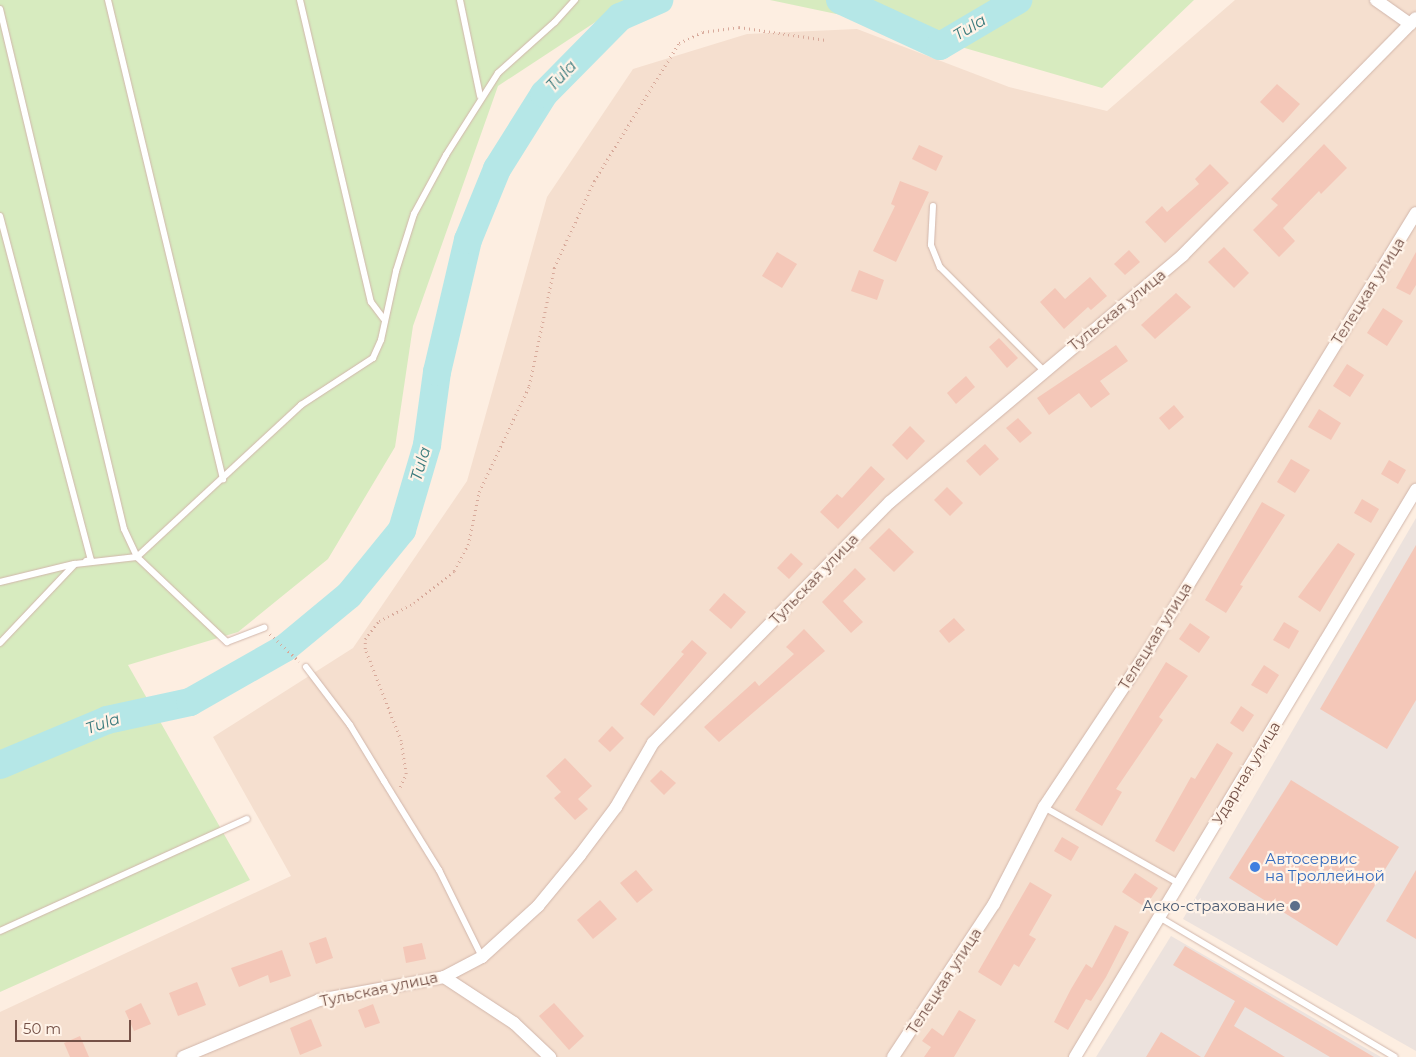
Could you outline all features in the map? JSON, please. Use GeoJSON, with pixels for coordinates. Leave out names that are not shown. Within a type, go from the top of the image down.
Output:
{"type":"FeatureCollection","features":[{"type":"Feature","properties":{"kind":"street"},"geometry":{"type":"LineString","coordinates":[[1376,0],[1413,21]]}},
{"type":"Feature","properties":{"kind":"street","name":"Тульская улица"},"geometry":{"type":"LineString","coordinates":[[183,1057],[319,1000],[444,977],[482,957],[538,906],[580,855],[616,807],[653,743],[890,502],[1043,370],[1184,255],[1413,21]]}},
{"type":"Feature","properties":{"kind":"street","name":"Телецкая улица"},"geometry":{"type":"LineString","coordinates":[[893,1057],[994,904],[1044,807],[1149,648],[1416,213]]}},
{"type":"Feature","properties":{"kind":"street","name":"Ударная улица"},"geometry":{"type":"LineString","coordinates":[[1075,1057],[1416,490]]}},
{"type":"Feature","properties":{"kind":"street"},"geometry":{"type":"LineString","coordinates":[[444,977],[507,1018],[550,1057]]}},
{"type":"Feature","properties":{"kind":"lane"},"geometry":{"type":"LineString","coordinates":[[108,0],[223,479]]}},
{"type":"Feature","properties":{"kind":"lane"},"geometry":{"type":"LineString","coordinates":[[300,0],[371,302],[384,319]]}},
{"type":"Feature","properties":{"kind":"lane"},"geometry":{"type":"LineString","coordinates":[[460,0],[480,96]]}},
{"type":"Feature","properties":{"kind":"lane"},"geometry":{"type":"LineString","coordinates":[[0,643],[76,564],[137,557],[301,405],[373,358],[414,214],[480,96],[498,72],[555,22],[575,0]]}},
{"type":"Feature","properties":{"kind":"lane"},"geometry":{"type":"LineString","coordinates":[[0,9],[124,529],[137,557],[227,642],[264,628]]}},
{"type":"Feature","properties":{"kind":"lane"},"geometry":{"type":"LineString","coordinates":[[933,206],[931,245],[940,267],[1043,370]]}},
{"type":"Feature","properties":{"kind":"lane"},"geometry":{"type":"LineString","coordinates":[[0,216],[91,560],[0,582]]}},
{"type":"Feature","properties":{"kind":"lane"},"geometry":{"type":"LineString","coordinates":[[306,667],[350,725],[439,870],[482,957]]}},
{"type":"Feature","properties":{"kind":"lane"},"geometry":{"type":"LineString","coordinates":[[1044,807],[1180,884]]}},
{"type":"Feature","properties":{"kind":"lane"},"geometry":{"type":"LineString","coordinates":[[0,931],[247,819]]}},
{"type":"Feature","properties":{"kind":"lane"},"geometry":{"type":"LineString","coordinates":[[1159,917],[1395,1057]]}},
{"type":"Feature","properties":{"kind":"path"},"geometry":{"type":"LineString","coordinates":[[394,798],[406,774],[401,741],[365,650],[365,639],[378,621],[414,603],[454,571],[468,545],[479,492],[529,386],[554,268],[594,181],[679,43],[703,32],[739,27],[826,40]]}},
{"type":"Feature","properties":{"kind":"path"},"geometry":{"type":"LineString","coordinates":[[264,628],[306,667]]}},
{"type":"Feature","properties":{"kind":"shaded area"},"geometry":{"type":"Polygon","coordinates":[[[1235,0],[1416,0],[1416,490],[1075,1057],[0,1057],[0,1012],[291,876],[213,737],[353,648],[467,481],[547,197],[633,69],[747,34],[857,29],[1009,87],[1107,111],[1235,0]]]}},
{"type":"Feature","properties":{"kind":"shaded area"},"geometry":{"type":"Polygon","coordinates":[[[1416,518],[1416,1051],[1183,919],[1416,518]]]}},
{"type":"Feature","properties":{"kind":"shaded area"},"geometry":{"type":"Polygon","coordinates":[[[1171,936],[1381,1057],[1096,1057],[1171,936]]]}},
{"type":"Feature","properties":{"kind":"green space"},"geometry":{"type":"Polygon","coordinates":[[[0,0],[629,0],[498,86],[413,326],[395,447],[328,559],[238,632],[128,665],[250,880],[0,992],[0,0]]]}},
{"type":"Feature","properties":{"kind":"green space"},"geometry":{"type":"Polygon","coordinates":[[[770,0],[1194,0],[1102,88],[879,23],[770,0]]]}},
{"type":"Feature","properties":{"kind":"building"},"geometry":{"type":"Polygon","coordinates":[[[1277,84],[1300,104],[1283,123],[1260,102],[1277,84]]]}},
{"type":"Feature","properties":{"kind":"building"},"geometry":{"type":"Polygon","coordinates":[[[1324,144],[1347,168],[1321,194],[1319,191],[1283,228],[1295,241],[1279,257],[1253,230],[1278,205],[1271,199],[1324,144]]]}},
{"type":"Feature","properties":{"kind":"building"},"geometry":{"type":"Polygon","coordinates":[[[919,145],[943,156],[936,171],[912,159],[919,145]]]}},
{"type":"Feature","properties":{"kind":"building"},"geometry":{"type":"Polygon","coordinates":[[[1210,164],[1229,183],[1165,243],[1145,222],[1162,206],[1167,212],[1199,184],[1195,179],[1210,164]]]}},
{"type":"Feature","properties":{"kind":"building"},"geometry":{"type":"Polygon","coordinates":[[[900,181],[929,192],[896,262],[873,251],[895,206],[891,204],[900,181]]]}},
{"type":"Feature","properties":{"kind":"building"},"geometry":{"type":"Polygon","coordinates":[[[1224,247],[1249,273],[1234,288],[1208,262],[1224,247]]]}},
{"type":"Feature","properties":{"kind":"building"},"geometry":{"type":"Polygon","coordinates":[[[1129,250],[1140,262],[1125,275],[1114,264],[1129,250]]]}},
{"type":"Feature","properties":{"kind":"building"},"geometry":{"type":"Polygon","coordinates":[[[777,252],[797,264],[782,288],[762,276],[777,252]]]}},
{"type":"Feature","properties":{"kind":"building"},"geometry":{"type":"Polygon","coordinates":[[[1416,252],[1416,285],[1410,295],[1396,288],[1416,252]]]}},
{"type":"Feature","properties":{"kind":"building"},"geometry":{"type":"Polygon","coordinates":[[[859,270],[884,280],[877,300],[851,291],[859,270]]]}},
{"type":"Feature","properties":{"kind":"building"},"geometry":{"type":"Polygon","coordinates":[[[1090,277],[1107,296],[1091,310],[1088,307],[1064,329],[1040,302],[1055,288],[1065,299],[1090,277]]]}},
{"type":"Feature","properties":{"kind":"building"},"geometry":{"type":"Polygon","coordinates":[[[1176,293],[1191,307],[1155,339],[1141,325],[1176,293]]]}},
{"type":"Feature","properties":{"kind":"building"},"geometry":{"type":"Polygon","coordinates":[[[1383,308],[1403,321],[1387,346],[1367,333],[1383,308]]]}},
{"type":"Feature","properties":{"kind":"building"},"geometry":{"type":"Polygon","coordinates":[[[999,338],[1018,358],[1007,368],[989,347],[999,338]]]}},
{"type":"Feature","properties":{"kind":"building"},"geometry":{"type":"Polygon","coordinates":[[[1116,345],[1128,361],[1100,381],[1110,394],[1091,408],[1079,393],[1049,415],[1037,398],[1116,345]]]}},
{"type":"Feature","properties":{"kind":"building"},"geometry":{"type":"Polygon","coordinates":[[[1347,364],[1364,375],[1350,397],[1333,386],[1347,364]]]}},
{"type":"Feature","properties":{"kind":"building"},"geometry":{"type":"Polygon","coordinates":[[[966,376],[975,387],[956,404],[947,393],[966,376]]]}},
{"type":"Feature","properties":{"kind":"building"},"geometry":{"type":"Polygon","coordinates":[[[1174,405],[1184,417],[1169,430],[1159,418],[1174,405]]]}},
{"type":"Feature","properties":{"kind":"building"},"geometry":{"type":"Polygon","coordinates":[[[1319,409],[1341,423],[1331,440],[1308,427],[1319,409]]]}},
{"type":"Feature","properties":{"kind":"building"},"geometry":{"type":"Polygon","coordinates":[[[1018,418],[1032,433],[1020,443],[1006,428],[1018,418]]]}},
{"type":"Feature","properties":{"kind":"building"},"geometry":{"type":"Polygon","coordinates":[[[910,426],[925,441],[907,460],[892,445],[910,426]]]}},
{"type":"Feature","properties":{"kind":"building"},"geometry":{"type":"Polygon","coordinates":[[[985,444],[999,459],[980,476],[966,461],[985,444]]]}},
{"type":"Feature","properties":{"kind":"building"},"geometry":{"type":"Polygon","coordinates":[[[1291,459],[1310,470],[1295,493],[1277,482],[1291,459]]]}},
{"type":"Feature","properties":{"kind":"building"},"geometry":{"type":"Polygon","coordinates":[[[1389,460],[1406,470],[1398,484],[1381,474],[1389,460]]]}},
{"type":"Feature","properties":{"kind":"building"},"geometry":{"type":"Polygon","coordinates":[[[871,466],[885,479],[838,529],[820,512],[837,494],[842,498],[871,466]]]}},
{"type":"Feature","properties":{"kind":"building"},"geometry":{"type":"Polygon","coordinates":[[[947,487],[963,503],[950,516],[934,500],[947,487]]]}},
{"type":"Feature","properties":{"kind":"building"},"geometry":{"type":"Polygon","coordinates":[[[1362,499],[1379,509],[1371,523],[1354,513],[1362,499]]]}},
{"type":"Feature","properties":{"kind":"building"},"geometry":{"type":"Polygon","coordinates":[[[1262,502],[1285,515],[1240,585],[1243,586],[1226,613],[1205,600],[1262,502]]]}},
{"type":"Feature","properties":{"kind":"building"},"geometry":{"type":"Polygon","coordinates":[[[889,528],[914,552],[894,572],[869,548],[889,528]]]}},
{"type":"Feature","properties":{"kind":"building"},"geometry":{"type":"Polygon","coordinates":[[[1338,543],[1355,554],[1320,612],[1298,597],[1338,543]]]}},
{"type":"Feature","properties":{"kind":"building"},"geometry":{"type":"Polygon","coordinates":[[[1416,545],[1416,700],[1387,749],[1320,709],[1416,545]]]}},
{"type":"Feature","properties":{"kind":"building"},"geometry":{"type":"Polygon","coordinates":[[[791,553],[803,564],[789,579],[777,568],[791,553]]]}},
{"type":"Feature","properties":{"kind":"building"},"geometry":{"type":"Polygon","coordinates":[[[855,568],[866,579],[843,601],[863,622],[851,633],[822,602],[855,568]]]}},
{"type":"Feature","properties":{"kind":"building"},"geometry":{"type":"Polygon","coordinates":[[[724,593],[746,612],[731,629],[709,610],[724,593]]]}},
{"type":"Feature","properties":{"kind":"building"},"geometry":{"type":"Polygon","coordinates":[[[954,618],[965,630],[949,643],[939,631],[954,618]]]}},
{"type":"Feature","properties":{"kind":"building"},"geometry":{"type":"Polygon","coordinates":[[[1284,622],[1299,631],[1289,649],[1273,640],[1284,622]]]}},
{"type":"Feature","properties":{"kind":"building"},"geometry":{"type":"Polygon","coordinates":[[[1190,623],[1210,637],[1199,653],[1179,639],[1190,623]]]}},
{"type":"Feature","properties":{"kind":"building"},"geometry":{"type":"Polygon","coordinates":[[[804,629],[825,651],[719,742],[704,727],[755,681],[759,686],[794,654],[786,647],[804,629]]]}},
{"type":"Feature","properties":{"kind":"building"},"geometry":{"type":"Polygon","coordinates":[[[692,640],[707,653],[654,716],[640,704],[684,654],[681,652],[692,640]]]}},
{"type":"Feature","properties":{"kind":"building"},"geometry":{"type":"Polygon","coordinates":[[[1166,662],[1188,676],[1159,717],[1163,720],[1116,789],[1122,792],[1102,826],[1075,810],[1166,662]]]}},
{"type":"Feature","properties":{"kind":"building"},"geometry":{"type":"Polygon","coordinates":[[[1264,665],[1279,675],[1267,694],[1251,685],[1264,665]]]}},
{"type":"Feature","properties":{"kind":"building"},"geometry":{"type":"Polygon","coordinates":[[[1241,706],[1254,715],[1243,732],[1230,723],[1241,706]]]}},
{"type":"Feature","properties":{"kind":"building"},"geometry":{"type":"Polygon","coordinates":[[[612,726],[624,738],[610,752],[598,741],[612,726]]]}},
{"type":"Feature","properties":{"kind":"building"},"geometry":{"type":"Polygon","coordinates":[[[1217,743],[1233,753],[1174,852],[1155,841],[1191,777],[1195,779],[1217,743]]]}},
{"type":"Feature","properties":{"kind":"building"},"geometry":{"type":"Polygon","coordinates":[[[565,758],[592,786],[578,799],[588,809],[575,820],[554,798],[561,792],[546,776],[565,758]]]}},
{"type":"Feature","properties":{"kind":"building"},"geometry":{"type":"Polygon","coordinates":[[[661,770],[676,783],[664,795],[650,781],[661,770]]]}},
{"type":"Feature","properties":{"kind":"building"},"geometry":{"type":"Polygon","coordinates":[[[1291,780],[1399,847],[1337,946],[1229,878],[1291,780]]]}},
{"type":"Feature","properties":{"kind":"building"},"geometry":{"type":"Polygon","coordinates":[[[1062,837],[1079,847],[1071,861],[1054,851],[1062,837]]]}},
{"type":"Feature","properties":{"kind":"building"},"geometry":{"type":"Polygon","coordinates":[[[636,870],[653,890],[637,903],[620,883],[636,870]]]}},
{"type":"Feature","properties":{"kind":"building"},"geometry":{"type":"Polygon","coordinates":[[[1416,870],[1416,939],[1386,921],[1416,870]]]}},
{"type":"Feature","properties":{"kind":"building"},"geometry":{"type":"Polygon","coordinates":[[[1135,873],[1158,888],[1145,907],[1122,892],[1135,873]]]}},
{"type":"Feature","properties":{"kind":"building"},"geometry":{"type":"Polygon","coordinates":[[[1030,882],[1052,895],[1029,935],[1036,939],[1019,967],[1014,964],[1001,986],[978,972],[1030,882]]]}},
{"type":"Feature","properties":{"kind":"building"},"geometry":{"type":"Polygon","coordinates":[[[600,900],[617,919],[593,939],[577,920],[600,900]]]}},
{"type":"Feature","properties":{"kind":"building"},"geometry":{"type":"Polygon","coordinates":[[[1115,925],[1129,932],[1106,977],[1091,1001],[1086,999],[1068,1030],[1054,1022],[1086,964],[1092,968],[1115,925]]]}},
{"type":"Feature","properties":{"kind":"building"},"geometry":{"type":"Polygon","coordinates":[[[326,937],[333,958],[316,964],[309,943],[326,937]]]}},
{"type":"Feature","properties":{"kind":"building"},"geometry":{"type":"Polygon","coordinates":[[[422,943],[426,959],[406,963],[403,947],[422,943]]]}},
{"type":"Feature","properties":{"kind":"building"},"geometry":{"type":"Polygon","coordinates":[[[1185,946],[1374,1057],[1330,1057],[1245,1007],[1234,1026],[1285,1057],[1204,1057],[1235,1001],[1173,965],[1185,946]]]}},
{"type":"Feature","properties":{"kind":"building"},"geometry":{"type":"Polygon","coordinates":[[[282,950],[291,976],[270,983],[268,975],[239,987],[231,968],[282,950]]]}},
{"type":"Feature","properties":{"kind":"building"},"geometry":{"type":"Polygon","coordinates":[[[197,982],[206,1005],[178,1016],[169,993],[197,982]]]}},
{"type":"Feature","properties":{"kind":"building"},"geometry":{"type":"Polygon","coordinates":[[[141,1003],[151,1024],[134,1031],[125,1011],[141,1003]]]}},
{"type":"Feature","properties":{"kind":"building"},"geometry":{"type":"Polygon","coordinates":[[[554,1003],[584,1036],[569,1050],[539,1016],[554,1003]]]}},
{"type":"Feature","properties":{"kind":"building"},"geometry":{"type":"Polygon","coordinates":[[[373,1004],[380,1023],[365,1028],[358,1010],[373,1004]]]}},
{"type":"Feature","properties":{"kind":"building"},"geometry":{"type":"Polygon","coordinates":[[[959,1010],[976,1020],[954,1057],[924,1057],[931,1047],[922,1041],[932,1028],[943,1036],[959,1010]]]}},
{"type":"Feature","properties":{"kind":"building"},"geometry":{"type":"Polygon","coordinates":[[[311,1019],[322,1046],[300,1055],[290,1028],[311,1019]]]}},
{"type":"Feature","properties":{"kind":"building"},"geometry":{"type":"Polygon","coordinates":[[[1161,1032],[1201,1057],[1146,1057],[1161,1032]]]}},
{"type":"Feature","properties":{"kind":"building"},"geometry":{"type":"Polygon","coordinates":[[[80,1036],[89,1057],[70,1057],[64,1043],[80,1036]]]}},
{"type":"Feature","properties":{"kind":"waterway","name":"Tula"},"geometry":{"type":"LineString","coordinates":[[0,765],[107,720],[190,702],[285,648],[349,595],[402,530],[427,445],[437,372],[468,240],[497,169],[544,94],[620,17],[659,0]]}},
{"type":"Feature","properties":{"kind":"waterway","name":"Tula"},"geometry":{"type":"LineString","coordinates":[[840,0],[940,46],[1018,0]]}},
{"type":"Feature","properties":{"kind":"place","name":"Автосервис на Троллейной"},"geometry":{"type":"Point","coordinates":[1255,867]}},
{"type":"Feature","properties":{"kind":"place","name":"Аско-страхование"},"geometry":{"type":"Point","coordinates":[1295,906]}}]}
